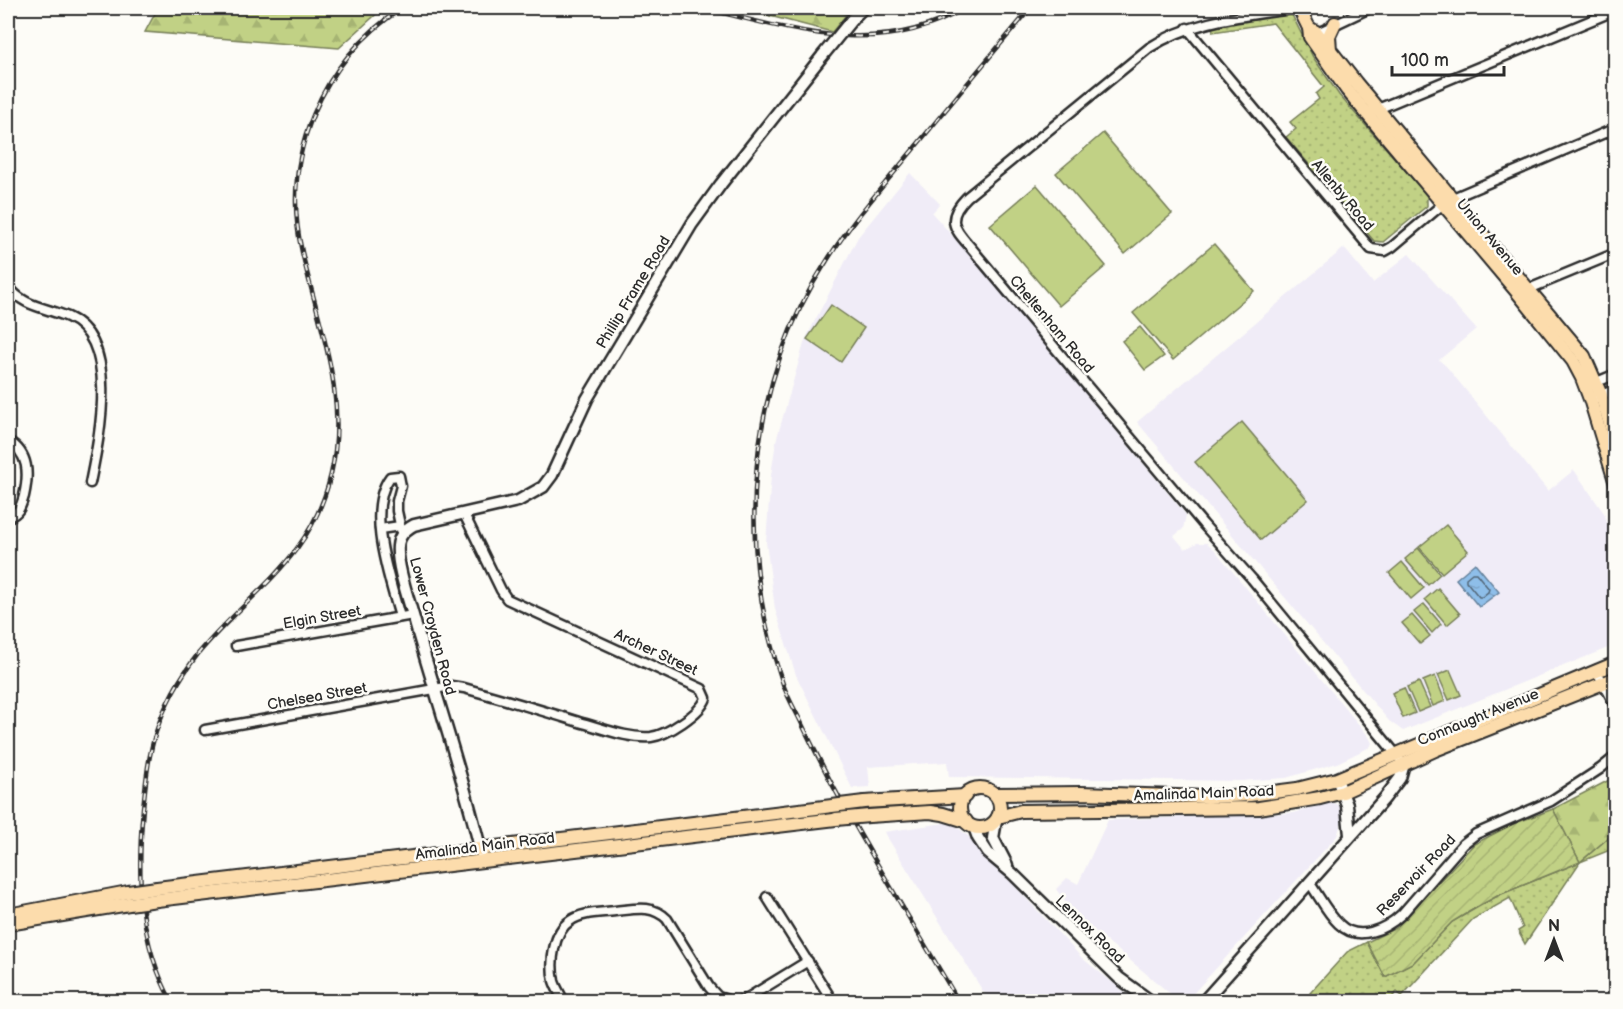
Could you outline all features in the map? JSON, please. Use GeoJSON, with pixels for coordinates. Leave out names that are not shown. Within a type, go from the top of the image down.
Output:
{"type":"FeatureCollection","features":[{"type":"Feature","properties":{"kind":"main road","name":"Union Avenue"},"geometry":{"type":"LineString","coordinates":[[1299,8],[1312,32],[1373,111],[1524,291],[1593,391],[1616,443]]}},
{"type":"Feature","properties":{"kind":"main road"},"geometry":{"type":"LineString","coordinates":[[1330,51],[1329,36],[1335,23]]}},
{"type":"Feature","properties":{"kind":"main road","name":"Union Avenue"},"geometry":{"type":"LineString","coordinates":[[1312,32],[1330,51],[1373,111]]}},
{"type":"Feature","properties":{"kind":"main road","name":"Union Avenue"},"geometry":{"type":"LineString","coordinates":[[1593,391],[1616,484]]}},
{"type":"Feature","properties":{"kind":"main road","name":"Connaught Avenue"},"geometry":{"type":"LineString","coordinates":[[1400,759],[1616,663]]}},
{"type":"Feature","properties":{"kind":"main road","name":"Connaught Avenue"},"geometry":{"type":"LineString","coordinates":[[1400,759],[1616,678]]}},
{"type":"Feature","properties":{"kind":"main road","name":"Amalinda Main Road"},"geometry":{"type":"LineString","coordinates":[[8,915],[480,848],[864,802],[965,796],[976,789],[989,791],[994,795],[1081,793],[1208,797],[1250,795],[1298,789],[1400,759]]}},
{"type":"Feature","properties":{"kind":"main road","name":"Amalinda Main Road"},"geometry":{"type":"LineString","coordinates":[[157,894],[484,862],[869,816],[930,812],[986,827],[997,819],[1021,811],[1258,808],[1295,803],[1343,792],[1400,759]]}},
{"type":"Feature","properties":{"kind":"main road"},"geometry":{"type":"LineString","coordinates":[[994,795],[1000,805],[997,819]]}},
{"type":"Feature","properties":{"kind":"main road"},"geometry":{"type":"LineString","coordinates":[[965,796],[961,806],[970,824]]}},
{"type":"Feature","properties":{"kind":"main road","name":"Amalinda Main Road"},"geometry":{"type":"LineString","coordinates":[[8,924],[128,898]]}},
{"type":"Feature","properties":{"kind":"street","name":"Cheltenham Road"},"geometry":{"type":"LineString","coordinates":[[1299,8],[1201,24],[1163,39],[967,197],[954,212],[955,226],[1400,759]]}},
{"type":"Feature","properties":{"kind":"street"},"geometry":{"type":"LineString","coordinates":[[1312,32],[1370,8]]}},
{"type":"Feature","properties":{"kind":"street"},"geometry":{"type":"LineString","coordinates":[[1373,111],[1616,10]]}},
{"type":"Feature","properties":{"kind":"street","name":"Phillip Frame Road"},"geometry":{"type":"LineString","coordinates":[[401,530],[525,498],[543,487],[552,475],[587,399],[686,233],[721,184],[855,12]]}},
{"type":"Feature","properties":{"kind":"street","name":"Allenby Road"},"geometry":{"type":"LineString","coordinates":[[1187,28],[1371,249],[1385,251],[1392,247],[1448,201],[1616,128]]}},
{"type":"Feature","properties":{"kind":"street"},"geometry":{"type":"LineString","coordinates":[[1524,291],[1616,253]]}},
{"type":"Feature","properties":{"kind":"street"},"geometry":{"type":"LineString","coordinates":[[8,286],[15,296],[33,307],[68,316],[86,330],[91,340],[101,367],[103,391],[99,440],[90,483]]}},
{"type":"Feature","properties":{"kind":"street"},"geometry":{"type":"LineString","coordinates":[[1593,391],[1616,374]]}},
{"type":"Feature","properties":{"kind":"street"},"geometry":{"type":"LineString","coordinates":[[1593,391],[1616,389]]}},
{"type":"Feature","properties":{"kind":"street"},"geometry":{"type":"LineString","coordinates":[[8,441],[21,451],[28,470],[21,508],[13,516],[8,517]]}},
{"type":"Feature","properties":{"kind":"street","name":"Lower Croyden Road"},"geometry":{"type":"LineString","coordinates":[[400,617],[386,567],[380,529],[384,487],[394,475],[399,476],[401,482],[397,501],[401,530],[399,555],[413,615],[484,862]]}},
{"type":"Feature","properties":{"kind":"street","name":"Archer Street"},"geometry":{"type":"LineString","coordinates":[[434,689],[458,686],[612,731],[648,737],[675,727],[696,712],[705,698],[702,689],[507,599],[464,514]]}},
{"type":"Feature","properties":{"kind":"street"},"geometry":{"type":"LineString","coordinates":[[380,529],[401,530]]}},
{"type":"Feature","properties":{"kind":"street","name":"Elgin Street"},"geometry":{"type":"LineString","coordinates":[[236,646],[413,615]]}},
{"type":"Feature","properties":{"kind":"street"},"geometry":{"type":"LineString","coordinates":[[1596,670],[1616,706]]}},
{"type":"Feature","properties":{"kind":"street","name":"Chelsea Street"},"geometry":{"type":"LineString","coordinates":[[205,730],[434,689]]}},
{"type":"Feature","properties":{"kind":"street","name":"Reservoir Road"},"geometry":{"type":"LineString","coordinates":[[1310,882],[1333,917],[1346,930],[1362,933],[1381,930],[1402,914],[1463,844],[1483,830],[1551,801],[1616,756]]}},
{"type":"Feature","properties":{"kind":"street"},"geometry":{"type":"LineString","coordinates":[[1203,1002],[1395,786],[1404,771],[1400,759]]}},
{"type":"Feature","properties":{"kind":"street"},"geometry":{"type":"LineString","coordinates":[[1337,779],[1349,814],[1350,835]]}},
{"type":"Feature","properties":{"kind":"street","name":"Lennox Road"},"geometry":{"type":"LineString","coordinates":[[997,819],[993,838],[1012,873]]}},
{"type":"Feature","properties":{"kind":"street","name":"Lennox Road"},"geometry":{"type":"LineString","coordinates":[[970,824],[982,846],[1125,984],[1152,1002]]}},
{"type":"Feature","properties":{"kind":"street"},"geometry":{"type":"LineString","coordinates":[[767,897],[833,1002]]}},
{"type":"Feature","properties":{"kind":"street"},"geometry":{"type":"LineString","coordinates":[[564,1002],[556,987],[552,970],[557,939],[565,925],[584,915],[645,908],[657,910],[667,919],[714,993],[723,1000],[735,1002],[746,999],[808,961]]}},
{"type":"Feature","properties":{"kind":"shaded area"},"geometry":{"type":"Polygon","coordinates":[[[910,173],[940,204],[932,213],[983,270],[1186,515],[1183,529],[1174,536],[1185,549],[1197,543],[1207,543],[1214,549],[1369,737],[1372,743],[1370,747],[1337,763],[1286,778],[1241,781],[949,777],[947,762],[868,767],[870,787],[852,788],[796,675],[775,609],[766,542],[771,475],[776,441],[805,340],[858,237],[910,173]]]}},
{"type":"Feature","properties":{"kind":"shaded area"},"geometry":{"type":"Polygon","coordinates":[[[1344,248],[1373,283],[1409,254],[1476,329],[1439,360],[1548,491],[1574,470],[1604,513],[1615,549],[1615,645],[1403,731],[1389,721],[1137,422],[1344,248]]]}},
{"type":"Feature","properties":{"kind":"shaded area"},"geometry":{"type":"Polygon","coordinates":[[[1330,802],[1339,805],[1343,818],[1337,836],[1189,998],[1179,1001],[1072,912],[1056,889],[1067,878],[1078,884],[1108,820],[1294,813],[1330,802]]]}},
{"type":"Feature","properties":{"kind":"shaded area"},"geometry":{"type":"Polygon","coordinates":[[[951,822],[968,836],[1082,958],[1133,999],[1131,1002],[989,1001],[884,832],[951,822]]]}},
{"type":"Feature","properties":{"kind":"green space"},"geometry":{"type":"Polygon","coordinates":[[[158,8],[383,8],[339,48],[145,32],[158,8]]]}},
{"type":"Feature","properties":{"kind":"green space"},"geometry":{"type":"Polygon","coordinates":[[[739,8],[836,8],[846,15],[832,32],[739,8]]]}},
{"type":"Feature","properties":{"kind":"green space"},"geometry":{"type":"Polygon","coordinates":[[[1291,13],[1313,57],[1339,95],[1427,195],[1427,206],[1383,242],[1374,241],[1286,137],[1296,129],[1290,122],[1319,99],[1316,94],[1324,87],[1273,23],[1213,32],[1212,26],[1291,13]]]}},
{"type":"Feature","properties":{"kind":"green space"},"geometry":{"type":"Polygon","coordinates":[[[1103,133],[1172,214],[1125,254],[1056,173],[1103,133]]]}},
{"type":"Feature","properties":{"kind":"green space"},"geometry":{"type":"Polygon","coordinates":[[[1037,185],[1106,266],[1059,306],[990,225],[1037,185]]]}},
{"type":"Feature","properties":{"kind":"green space"},"geometry":{"type":"Polygon","coordinates":[[[1214,244],[1254,291],[1173,360],[1133,313],[1214,244]]]}},
{"type":"Feature","properties":{"kind":"green space"},"geometry":{"type":"Polygon","coordinates":[[[831,305],[864,328],[841,362],[807,339],[831,305]]]}},
{"type":"Feature","properties":{"kind":"green space"},"geometry":{"type":"Polygon","coordinates":[[[1140,327],[1164,356],[1145,370],[1122,341],[1140,327]]]}},
{"type":"Feature","properties":{"kind":"green space"},"geometry":{"type":"Polygon","coordinates":[[[1242,422],[1308,500],[1261,540],[1195,462],[1242,422]]]}},
{"type":"Feature","properties":{"kind":"green space"},"geometry":{"type":"Polygon","coordinates":[[[1446,525],[1468,551],[1442,573],[1419,547],[1446,525]]]}},
{"type":"Feature","properties":{"kind":"green space"},"geometry":{"type":"Polygon","coordinates":[[[1418,548],[1440,574],[1428,585],[1405,559],[1418,548]]]}},
{"type":"Feature","properties":{"kind":"green space"},"geometry":{"type":"Polygon","coordinates":[[[1402,562],[1424,588],[1411,599],[1389,573],[1402,562]]]}},
{"type":"Feature","properties":{"kind":"green space"},"geometry":{"type":"Polygon","coordinates":[[[1438,588],[1460,614],[1447,625],[1425,599],[1438,588]]]}},
{"type":"Feature","properties":{"kind":"green space"},"geometry":{"type":"Polygon","coordinates":[[[1424,604],[1441,624],[1432,633],[1414,612],[1424,604]]]}},
{"type":"Feature","properties":{"kind":"green space"},"geometry":{"type":"Polygon","coordinates":[[[1412,615],[1430,636],[1420,644],[1402,623],[1412,615]]]}},
{"type":"Feature","properties":{"kind":"green space"},"geometry":{"type":"Polygon","coordinates":[[[1450,670],[1461,695],[1449,700],[1438,675],[1450,670]]]}},
{"type":"Feature","properties":{"kind":"green space"},"geometry":{"type":"Polygon","coordinates":[[[1435,676],[1445,701],[1433,706],[1423,681],[1435,676]]]}},
{"type":"Feature","properties":{"kind":"green space"},"geometry":{"type":"Polygon","coordinates":[[[1419,682],[1430,707],[1418,712],[1407,687],[1419,682]]]}},
{"type":"Feature","properties":{"kind":"green space"},"geometry":{"type":"Polygon","coordinates":[[[1404,688],[1415,713],[1403,718],[1392,693],[1404,688]]]}},
{"type":"Feature","properties":{"kind":"green space"},"geometry":{"type":"Polygon","coordinates":[[[1615,777],[1615,832],[1580,862],[1553,809],[1615,777]]]}},
{"type":"Feature","properties":{"kind":"green space"},"geometry":{"type":"Polygon","coordinates":[[[1553,809],[1580,862],[1499,895],[1477,907],[1452,922],[1414,962],[1385,977],[1367,942],[1396,928],[1474,844],[1513,824],[1553,809]]]}},
{"type":"Feature","properties":{"kind":"green space"},"geometry":{"type":"Polygon","coordinates":[[[1615,832],[1615,848],[1580,862],[1615,832]]]}},
{"type":"Feature","properties":{"kind":"green space"},"geometry":{"type":"Polygon","coordinates":[[[1580,862],[1525,944],[1518,931],[1523,928],[1510,898],[1473,919],[1402,996],[1397,992],[1388,1001],[1318,1002],[1310,993],[1347,952],[1367,942],[1385,977],[1414,962],[1452,922],[1499,895],[1580,862]]]}},
{"type":"Feature","properties":{"kind":"water"},"geometry":{"type":"Polygon","coordinates":[[[1475,563],[1499,592],[1479,607],[1456,579],[1475,563]]]}},
{"type":"Feature","properties":{"kind":"railway"},"geometry":{"type":"LineString","coordinates":[[172,1002],[152,955],[146,931],[141,883],[143,808],[153,741],[168,701],[191,663],[294,553],[322,504],[331,474],[336,445],[334,389],[330,362],[302,252],[297,216],[297,181],[303,147],[313,114],[329,83],[349,55],[374,30],[402,8]]}},
{"type":"Feature","properties":{"kind":"railway"},"geometry":{"type":"LineString","coordinates":[[703,8],[803,31],[868,36],[901,33],[933,24],[965,8]]}},
{"type":"Feature","properties":{"kind":"railway"},"geometry":{"type":"LineString","coordinates":[[959,1002],[838,795],[785,688],[768,631],[758,577],[755,521],[757,466],[765,412],[780,359],[801,307],[828,259],[868,204],[1031,8]]}}]}
